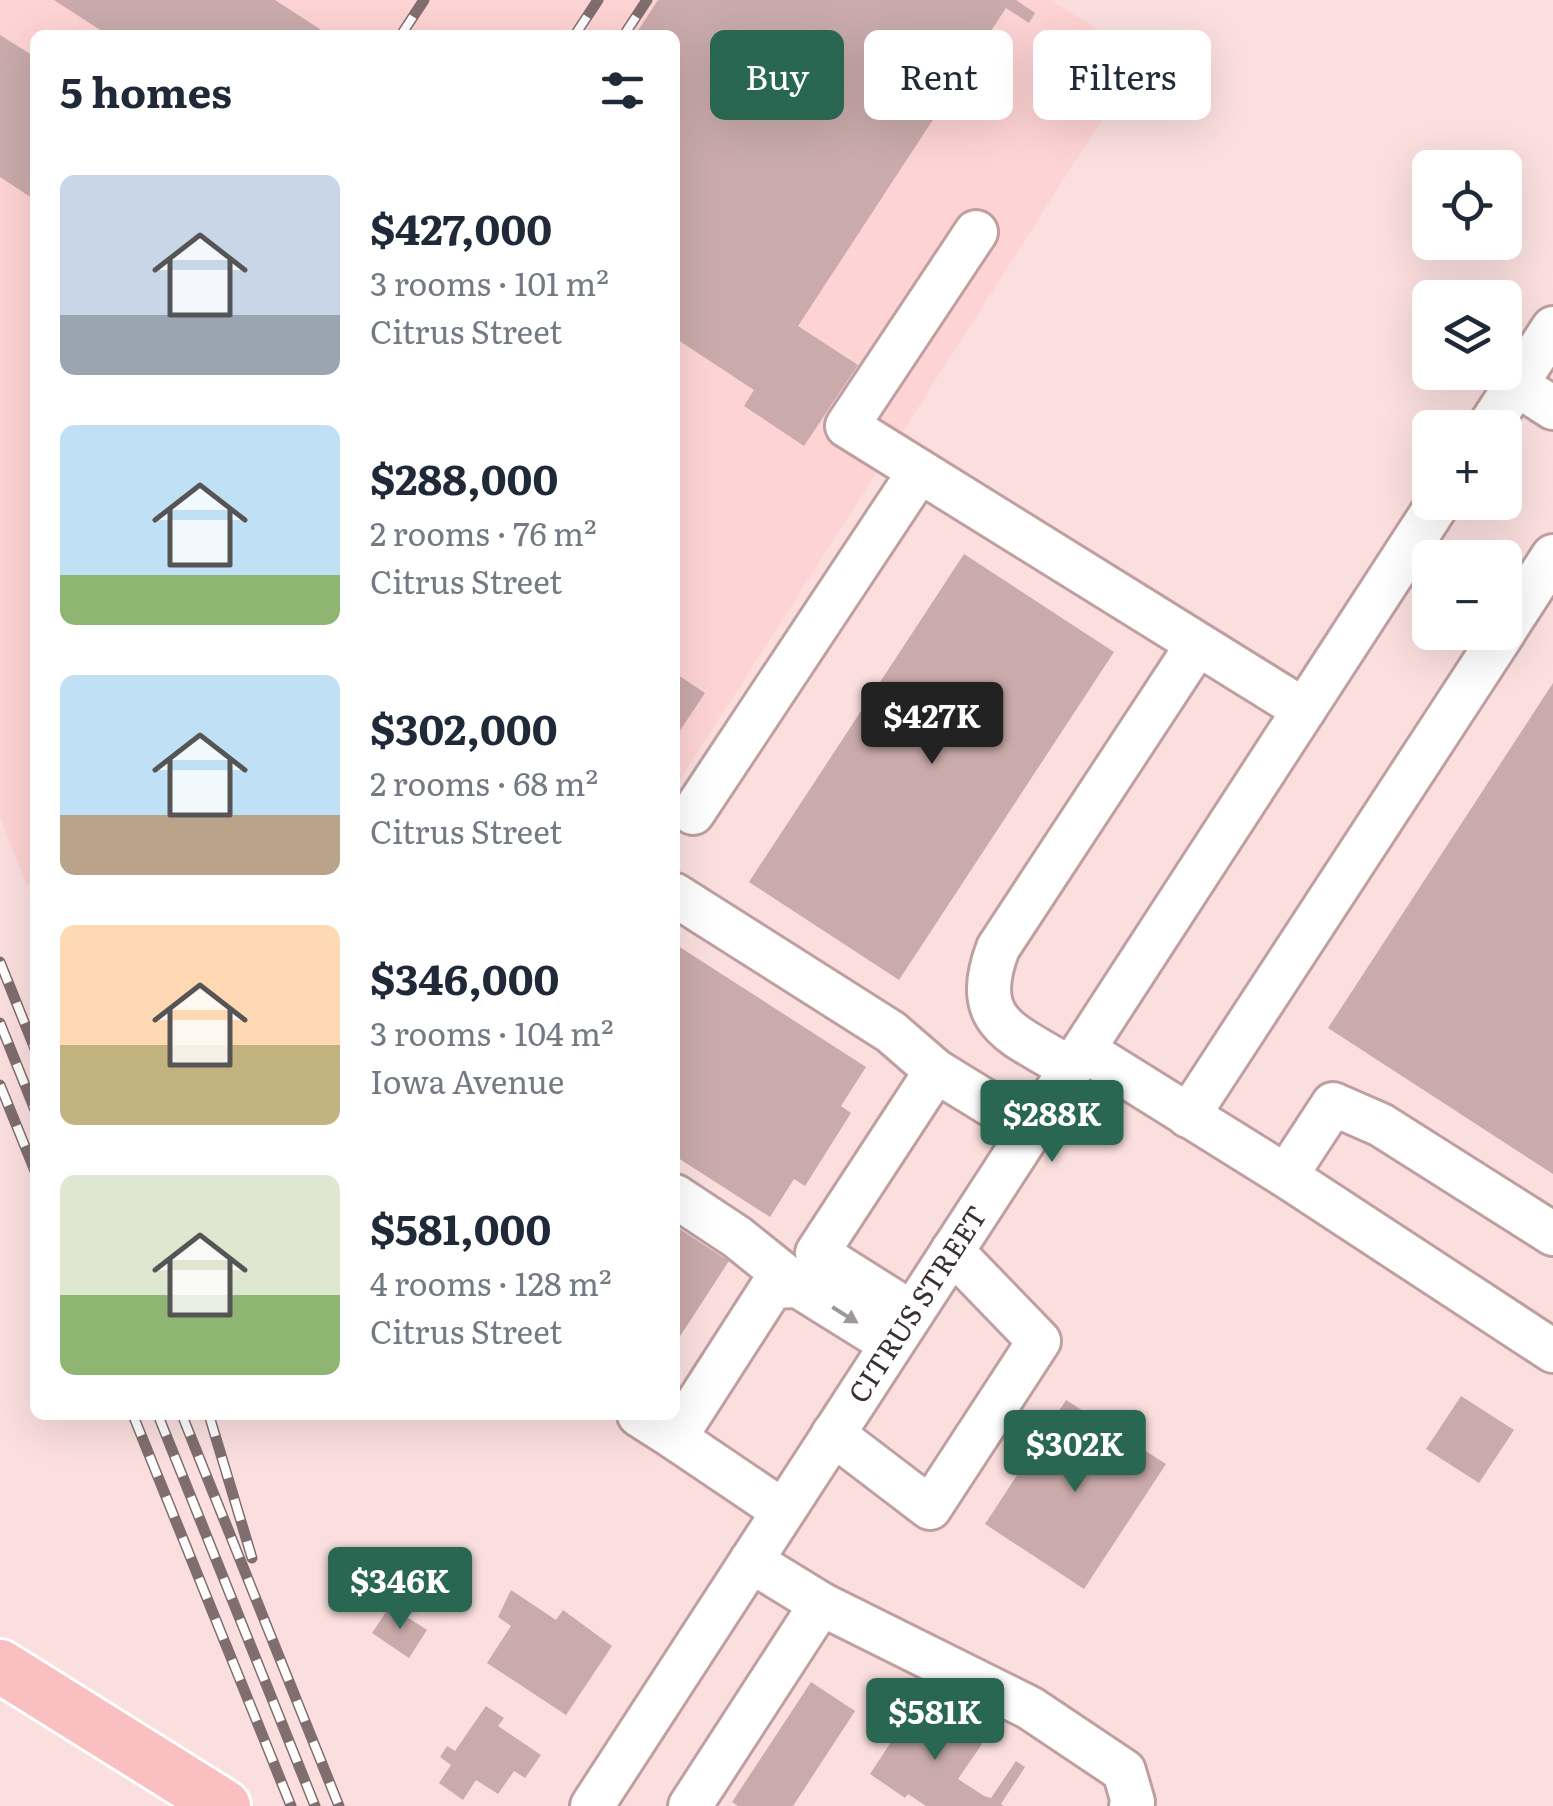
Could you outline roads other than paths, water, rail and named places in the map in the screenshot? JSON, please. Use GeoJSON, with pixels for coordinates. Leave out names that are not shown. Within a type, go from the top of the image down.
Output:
{"type":"FeatureCollection","features":[{"type":"Feature","properties":{"kind":"main road"},"geometry":{"type":"LineString","coordinates":[[2,1667],[224,1806]]}},
{"type":"Feature","properties":{"kind":"street"},"geometry":{"type":"LineString","coordinates":[[976,232],[847,426],[1304,710]]}},
{"type":"Feature","properties":{"kind":"street"},"geometry":{"type":"LineString","coordinates":[[1522,375],[1553,328]]}},
{"type":"Feature","properties":{"kind":"street"},"geometry":{"type":"LineString","coordinates":[[1522,388],[1553,408]]}},
{"type":"Feature","properties":{"kind":"street"},"geometry":{"type":"LineString","coordinates":[[694,813],[920,472]]}},
{"type":"Feature","properties":{"kind":"street","name":"CITRUS STREET"},"geometry":{"type":"LineString","coordinates":[[609,1800],[751,1561],[1427,520]]}},
{"type":"Feature","properties":{"kind":"street"},"geometry":{"type":"LineString","coordinates":[[1522,603],[1553,556]]}},
{"type":"Feature","properties":{"kind":"street"},"geometry":{"type":"LineString","coordinates":[[1197,645],[998,948],[988,975],[992,1012],[1002,1024],[1188,1116],[1553,1352]]}},
{"type":"Feature","properties":{"kind":"street"},"geometry":{"type":"LineString","coordinates":[[1188,1116],[1492,650]]}},
{"type":"Feature","properties":{"kind":"street"},"geometry":{"type":"LineString","coordinates":[[680,897],[891,1032],[936,1070],[1032,1130]]}},
{"type":"Feature","properties":{"kind":"street"},"geometry":{"type":"LineString","coordinates":[[902,1329],[818,1252],[936,1070]]}},
{"type":"Feature","properties":{"kind":"street"},"geometry":{"type":"LineString","coordinates":[[1286,1176],[1333,1104],[1382,1124],[1553,1234]]}},
{"type":"Feature","properties":{"kind":"street"},"geometry":{"type":"LineString","coordinates":[[680,1199],[737,1237],[798,1286],[902,1329]]}},
{"type":"Feature","properties":{"kind":"street"},"geometry":{"type":"LineString","coordinates":[[834,1434],[930,1508],[1039,1342],[952,1252]]}},
{"type":"Feature","properties":{"kind":"street"},"geometry":{"type":"LineString","coordinates":[[675,1438],[772,1287],[798,1286]]}},
{"type":"Feature","properties":{"kind":"street"},"geometry":{"type":"LineString","coordinates":[[647,1420],[783,1511]]}},
{"type":"Feature","properties":{"kind":"street"},"geometry":{"type":"LineString","coordinates":[[751,1561],[821,1604],[1030,1708],[1124,1771],[1131,1806]]}},
{"type":"Feature","properties":{"kind":"street"},"geometry":{"type":"LineString","coordinates":[[690,1806],[821,1604]]}},
{"type":"Feature","properties":{"kind":"railway"},"geometry":{"type":"LineString","coordinates":[[404,30],[424,0]]}},
{"type":"Feature","properties":{"kind":"railway"},"geometry":{"type":"LineString","coordinates":[[578,30],[598,0]]}},
{"type":"Feature","properties":{"kind":"railway"},"geometry":{"type":"LineString","coordinates":[[627,30],[647,0]]}},
{"type":"Feature","properties":{"kind":"railway"},"geometry":{"type":"LineString","coordinates":[[0,962],[30,1037]]}},
{"type":"Feature","properties":{"kind":"railway"},"geometry":{"type":"LineString","coordinates":[[0,1023],[30,1098]]}},
{"type":"Feature","properties":{"kind":"railway"},"geometry":{"type":"LineString","coordinates":[[0,1085],[30,1159]]}},
{"type":"Feature","properties":{"kind":"railway"},"geometry":{"type":"LineString","coordinates":[[135,1420],[291,1806]]}},
{"type":"Feature","properties":{"kind":"railway"},"geometry":{"type":"LineString","coordinates":[[160,1420],[315,1806]]}},
{"type":"Feature","properties":{"kind":"railway"},"geometry":{"type":"LineString","coordinates":[[184,1420],[339,1806]]}},
{"type":"Feature","properties":{"kind":"railway"},"geometry":{"type":"LineString","coordinates":[[211,1420],[252,1558]]}}]}
